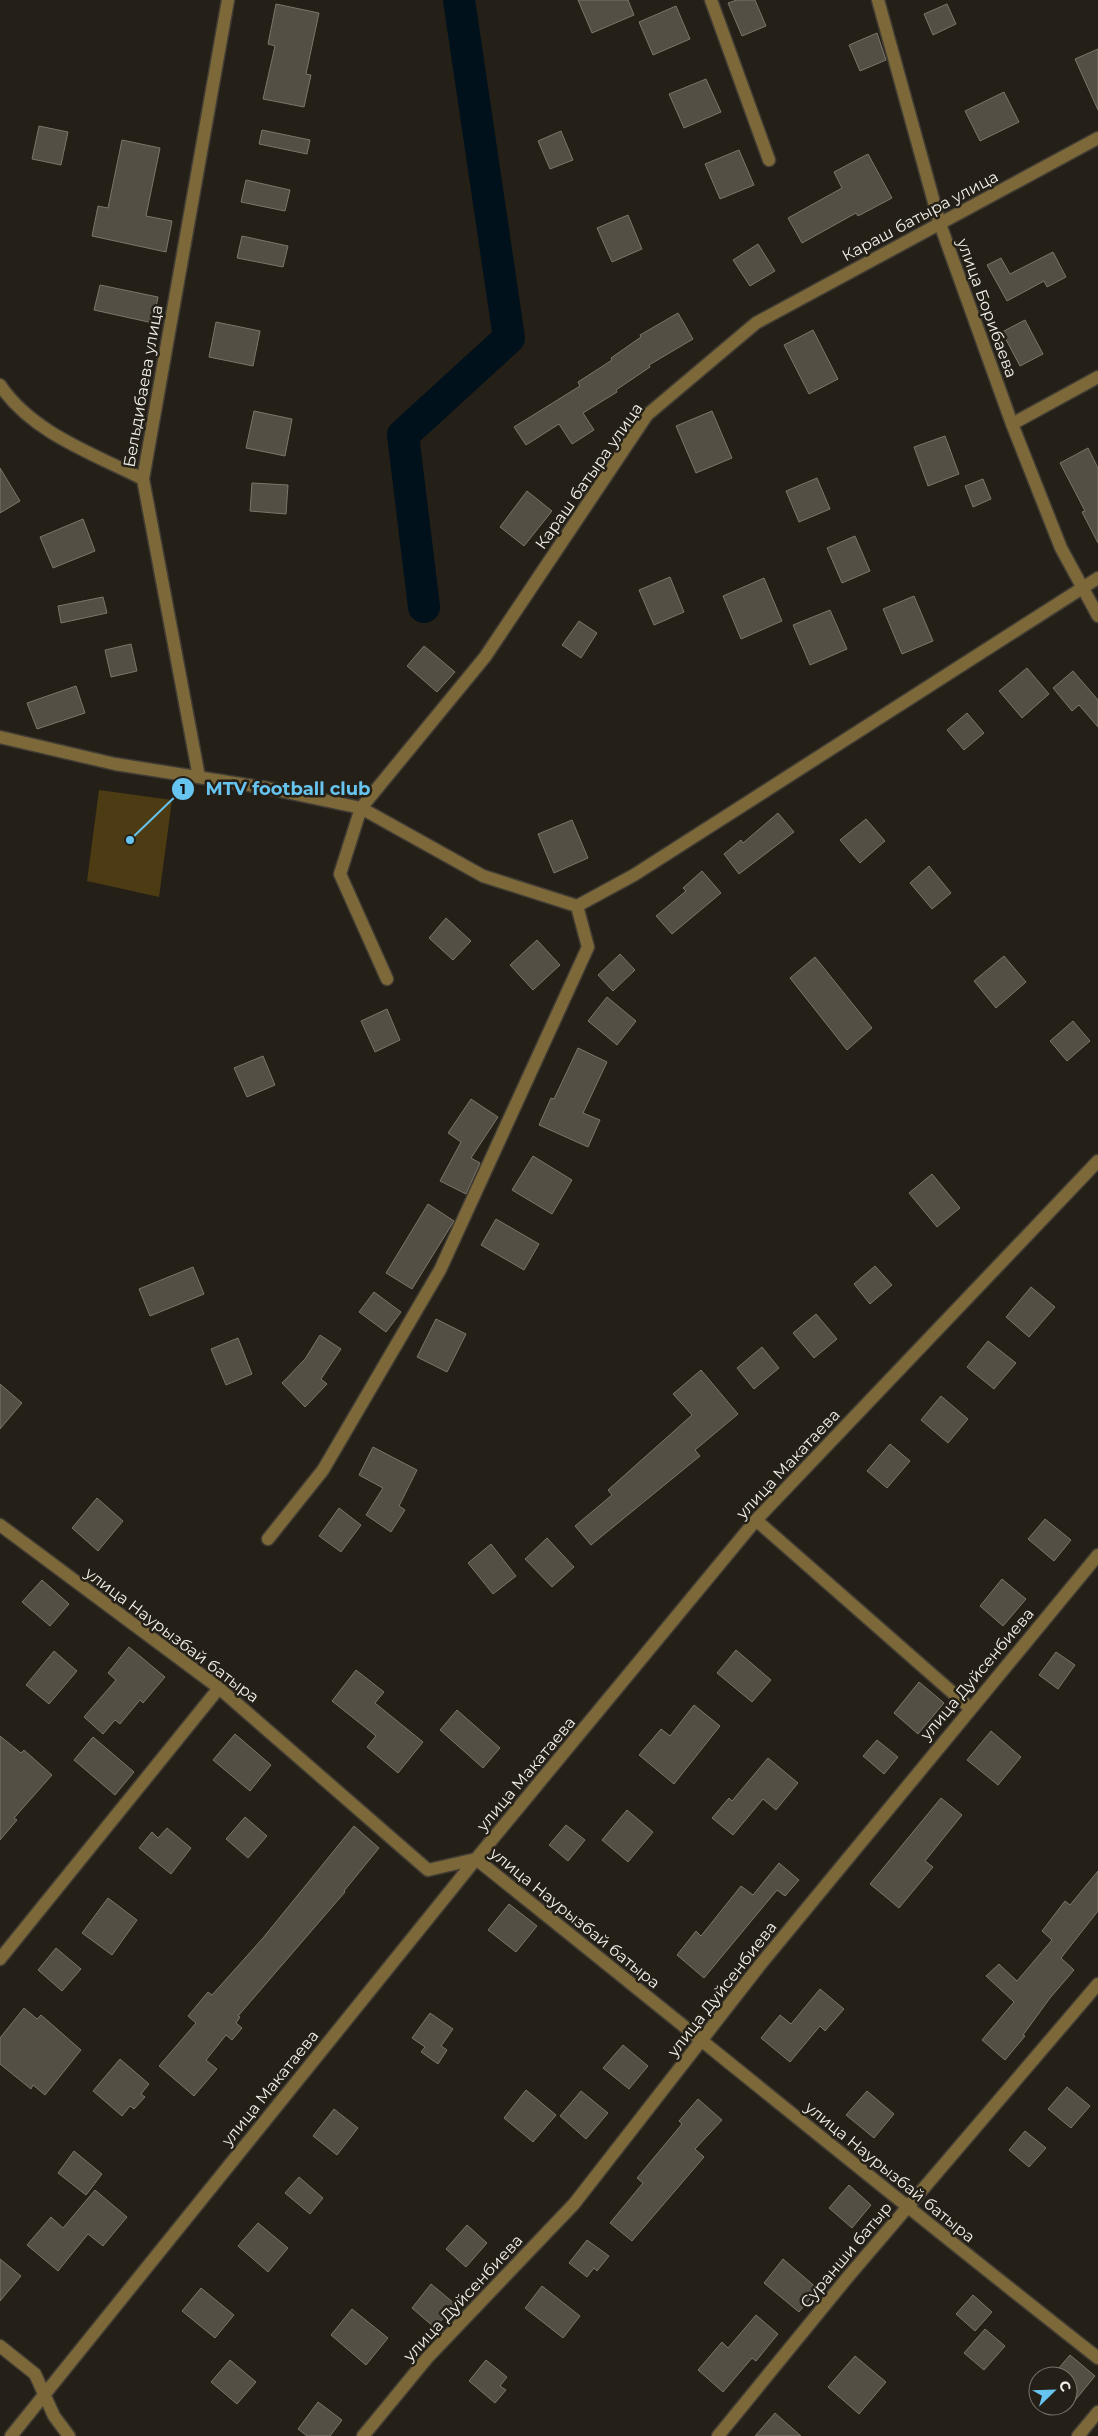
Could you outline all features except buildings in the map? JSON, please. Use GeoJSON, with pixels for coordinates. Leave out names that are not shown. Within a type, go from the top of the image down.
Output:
{"type":"FeatureCollection","features":[{"type":"Feature","properties":{"kind":"street","name":"Бельдибаева улица"},"geometry":{"type":"LineString","coordinates":[[199,777],[143,479],[228,0]]}},
{"type":"Feature","properties":{"kind":"street"},"geometry":{"type":"LineString","coordinates":[[711,0],[769,160]]}},
{"type":"Feature","properties":{"kind":"street","name":"улица Борибаева"},"geometry":{"type":"LineString","coordinates":[[878,0],[940,224],[1012,424],[1061,548],[1098,616]]}},
{"type":"Feature","properties":{"kind":"street","name":"Караш батыра улица"},"geometry":{"type":"LineString","coordinates":[[361,808],[485,657],[647,415],[756,324],[1098,138]]}},
{"type":"Feature","properties":{"kind":"street"},"geometry":{"type":"LineString","coordinates":[[1012,424],[1098,377]]}},
{"type":"Feature","properties":{"kind":"street"},"geometry":{"type":"LineString","coordinates":[[0,385],[25,415],[52,433],[143,479]]}},
{"type":"Feature","properties":{"kind":"street"},"geometry":{"type":"LineString","coordinates":[[0,738],[116,764],[267,788],[361,808],[483,876],[577,906],[634,875],[1098,578]]}},
{"type":"Feature","properties":{"kind":"street"},"geometry":{"type":"LineString","coordinates":[[361,808],[340,874],[386,979]]}},
{"type":"Feature","properties":{"kind":"street"},"geometry":{"type":"LineString","coordinates":[[268,1539],[323,1470],[440,1270],[588,947],[577,906]]}},
{"type":"Feature","properties":{"kind":"street","name":"улица Макатаева"},"geometry":{"type":"LineString","coordinates":[[11,2436],[476,1859],[756,1520],[1098,1161]]}},
{"type":"Feature","properties":{"kind":"street"},"geometry":{"type":"LineString","coordinates":[[756,1520],[970,1708]]}},
{"type":"Feature","properties":{"kind":"street","name":"улица Наурызбай батыра"},"geometry":{"type":"LineString","coordinates":[[2,1531],[219,1688],[428,1870],[476,1859],[702,2040],[906,2208],[1098,2358]]}},
{"type":"Feature","properties":{"kind":"street","name":"улица Дуйсенбиева"},"geometry":{"type":"LineString","coordinates":[[363,2436],[428,2357],[574,2204],[702,2040],[970,1708],[1098,1555]]}},
{"type":"Feature","properties":{"kind":"street"},"geometry":{"type":"LineString","coordinates":[[0,1959],[219,1688]]}},
{"type":"Feature","properties":{"kind":"street","name":"Суранши батыр"},"geometry":{"type":"LineString","coordinates":[[718,2436],[906,2208],[1098,1984]]}},
{"type":"Feature","properties":{"kind":"street"},"geometry":{"type":"LineString","coordinates":[[0,2346],[35,2374],[54,2416],[69,2436]]}},
{"type":"Feature","properties":{"kind":"street"},"geometry":{"type":"LineString","coordinates":[[1078,2436],[1098,2412]]}},
{"type":"Feature","properties":{"kind":"shaded area"},"geometry":{"type":"Polygon","coordinates":[[[99,790],[172,800],[159,897],[87,881],[99,790]]]}},
{"type":"Feature","properties":{"kind":"waterway"},"geometry":{"type":"LineString","coordinates":[[424,607],[403,435],[509,338],[459,0]]}},
{"type":"Feature","properties":{"kind":"place","name":"MTV football club"},"geometry":{"type":"Point","coordinates":[130,840]}}]}
